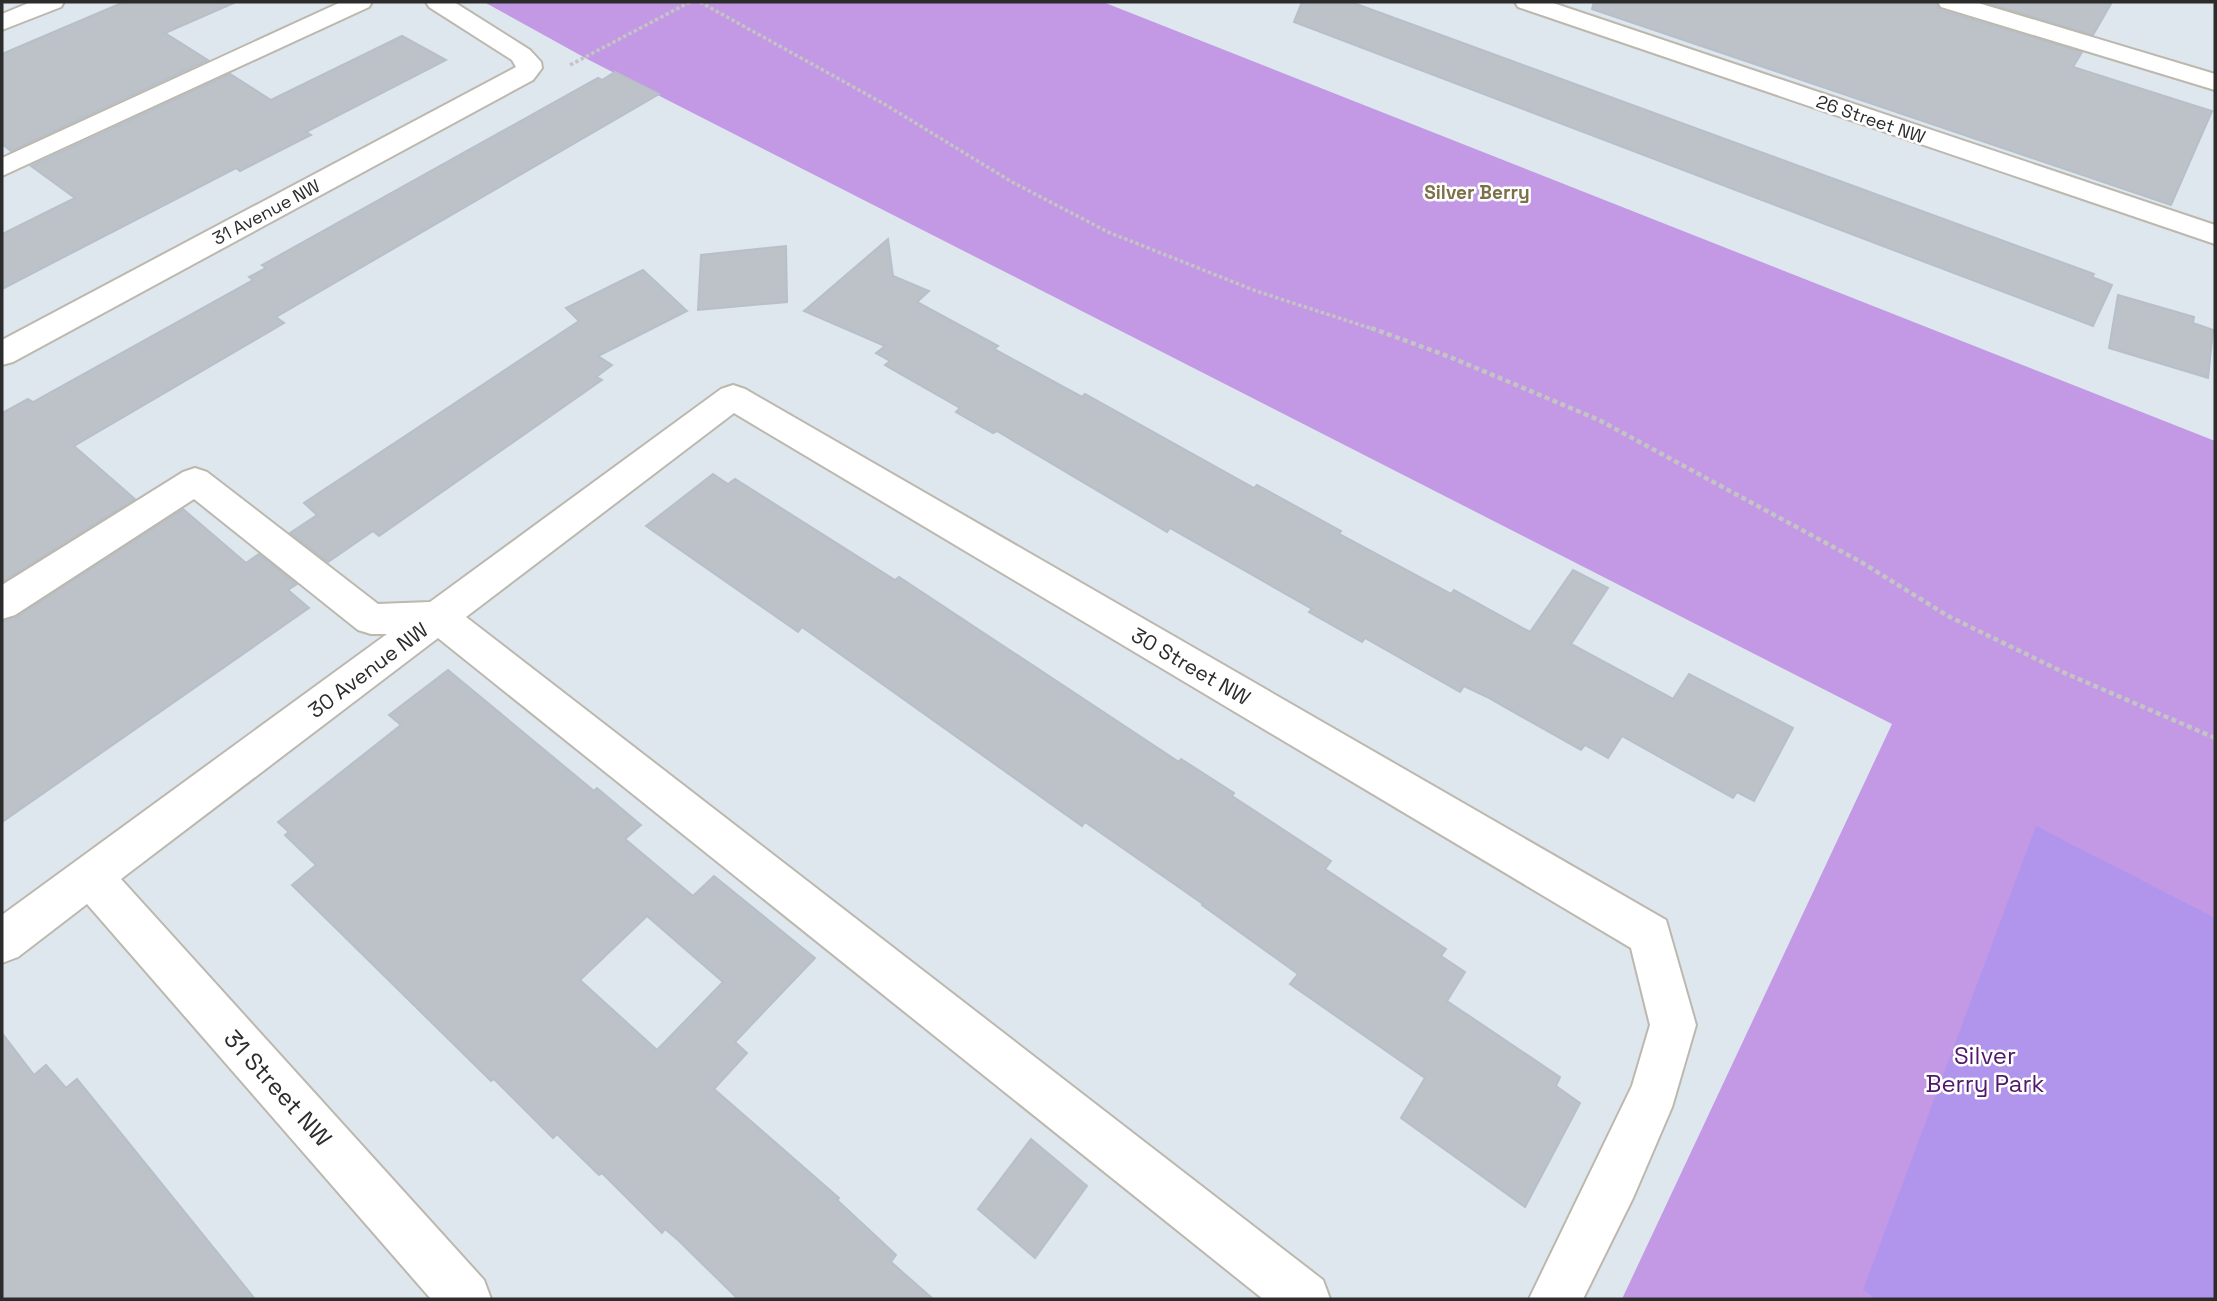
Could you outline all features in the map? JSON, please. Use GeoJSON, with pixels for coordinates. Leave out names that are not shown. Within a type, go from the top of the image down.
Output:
{"type":"FeatureCollection","features":[{"type":"Feature","properties":{"kind":"street"},"geometry":{"type":"LineString","coordinates":[[2,23],[52,2]]}},
{"type":"Feature","properties":{"kind":"street"},"geometry":{"type":"LineString","coordinates":[[2,169],[360,2]]}},
{"type":"Feature","properties":{"kind":"street"},"geometry":{"type":"LineString","coordinates":[[438,2],[521,55],[529,68]]}},
{"type":"Feature","properties":{"kind":"street","name":"26 Street NW"},"geometry":{"type":"LineString","coordinates":[[1527,2],[2215,236]]}},
{"type":"Feature","properties":{"kind":"street"},"geometry":{"type":"LineString","coordinates":[[1950,2],[2215,82]]}},
{"type":"Feature","properties":{"kind":"street","name":"31 Avenue NW"},"geometry":{"type":"LineString","coordinates":[[2,354],[524,74],[529,68]]}},
{"type":"Feature","properties":{"kind":"street","name":"30 Avenue NW"},"geometry":{"type":"LineString","coordinates":[[2,942],[733,397]]}},
{"type":"Feature","properties":{"kind":"street","name":"30 Street NW"},"geometry":{"type":"LineString","coordinates":[[733,397],[1650,935],[1673,1025],[1655,1090],[1615,1180],[1555,1299]]}},
{"type":"Feature","properties":{"kind":"street"},"geometry":{"type":"LineString","coordinates":[[2,604],[195,481],[371,619],[439,617],[1304,1299]]}},
{"type":"Feature","properties":{"kind":"street","name":"31 Street NW"},"geometry":{"type":"LineString","coordinates":[[91,877],[465,1299]]}},
{"type":"Feature","properties":{"kind":"path"},"geometry":{"type":"LineString","coordinates":[[529,68],[544,71],[567,66],[690,2]]}},
{"type":"Feature","properties":{"kind":"path"},"geometry":{"type":"LineString","coordinates":[[699,2],[886,105],[1012,182],[1108,232],[1256,291],[1374,328],[1450,357],[1599,420],[1861,562],[1948,616],[2067,674],[2215,738]]}},
{"type":"Feature","properties":{"kind":"green space","name":"Silver Berry Park"},"geometry":{"type":"Polygon","coordinates":[[[484,2],[1103,2],[2215,441],[2215,1299],[1622,1299],[1892,724],[589,60],[484,2]]]}},
{"type":"Feature","properties":{"kind":"green space","name":"Silver Berry Park"},"geometry":{"type":"Polygon","coordinates":[[[2036,826],[2215,918],[2215,1299],[1876,1299],[1863,1290],[2036,826]]]}},
{"type":"Feature","properties":{"kind":"building"},"geometry":{"type":"Polygon","coordinates":[[[124,2],[236,2],[165,33],[208,60],[11,151],[2,144],[2,54],[124,2]]]}},
{"type":"Feature","properties":{"kind":"building"},"geometry":{"type":"Polygon","coordinates":[[[1302,2],[1351,2],[2094,274],[2092,277],[2112,285],[2093,326],[1294,22],[1302,2]]]}},
{"type":"Feature","properties":{"kind":"building"},"geometry":{"type":"Polygon","coordinates":[[[1594,2],[1935,2],[1940,10],[2082,52],[2073,67],[2212,111],[2171,205],[1592,9],[1594,2]]]}},
{"type":"Feature","properties":{"kind":"building"},"geometry":{"type":"Polygon","coordinates":[[[1983,2],[2112,2],[2093,35],[1983,2]]]}},
{"type":"Feature","properties":{"kind":"building"},"geometry":{"type":"Polygon","coordinates":[[[402,36],[446,60],[306,132],[311,135],[240,171],[236,168],[2,289],[2,234],[75,198],[31,166],[230,74],[271,100],[402,36]]]}},
{"type":"Feature","properties":{"kind":"building"},"geometry":{"type":"Polygon","coordinates":[[[615,72],[659,94],[276,317],[284,323],[74,446],[135,499],[2,582],[2,413],[28,399],[33,402],[253,280],[249,277],[266,268],[262,265],[598,78],[602,80],[615,72]]]}},
{"type":"Feature","properties":{"kind":"building"},"geometry":{"type":"Polygon","coordinates":[[[888,239],[893,276],[929,291],[917,302],[998,346],[994,349],[1082,397],[1085,394],[1254,488],[1257,485],[1341,531],[1339,534],[1451,594],[1454,590],[1530,632],[1573,570],[1608,588],[1571,644],[1673,699],[1689,674],[1793,728],[1754,801],[1737,792],[1733,798],[1622,736],[1608,758],[1585,745],[1581,750],[1487,697],[1464,686],[1460,692],[1365,638],[1362,642],[1309,612],[1312,609],[1170,528],[1167,532],[997,431],[993,433],[956,412],[960,408],[885,365],[890,361],[876,353],[885,346],[804,311],[888,239]]]}},
{"type":"Feature","properties":{"kind":"building"},"geometry":{"type":"Polygon","coordinates":[[[786,246],[787,302],[698,310],[701,255],[786,246]]]}},
{"type":"Feature","properties":{"kind":"building"},"geometry":{"type":"Polygon","coordinates":[[[643,270],[687,311],[598,356],[612,365],[596,377],[602,380],[379,536],[373,531],[328,562],[290,533],[317,515],[304,503],[579,321],[566,308],[643,270]]]}},
{"type":"Feature","properties":{"kind":"building"},"geometry":{"type":"Polygon","coordinates":[[[2118,295],[2194,317],[2193,323],[2213,330],[2208,378],[2109,348],[2118,295]]]}},
{"type":"Feature","properties":{"kind":"building"},"geometry":{"type":"Polygon","coordinates":[[[713,474],[728,484],[735,479],[895,580],[899,577],[1179,762],[1181,759],[1234,793],[1232,796],[1331,861],[1325,869],[1446,949],[1441,956],[1465,972],[1447,1001],[1560,1077],[1556,1086],[1580,1103],[1525,1207],[1401,1118],[1425,1078],[1290,984],[1298,974],[1203,904],[1085,822],[1082,826],[802,627],[798,632],[646,526],[713,474]]]}},
{"type":"Feature","properties":{"kind":"building"},"geometry":{"type":"Polygon","coordinates":[[[183,509],[246,563],[259,554],[297,584],[288,590],[309,608],[2,822],[2,621],[16,617],[183,509]]]}},
{"type":"Feature","properties":{"kind":"building"},"geometry":{"type":"Polygon","coordinates":[[[448,670],[594,791],[597,788],[641,825],[625,839],[693,896],[714,876],[815,958],[735,1042],[747,1053],[714,1089],[839,1198],[837,1200],[896,1255],[891,1262],[933,1299],[738,1299],[678,1240],[665,1229],[662,1233],[602,1173],[599,1175],[557,1134],[553,1138],[494,1079],[491,1081],[292,885],[316,865],[285,835],[289,832],[278,822],[401,725],[389,715],[448,670]],[[647,916],[580,980],[657,1050],[723,982],[647,916]]]}},
{"type":"Feature","properties":{"kind":"building"},"geometry":{"type":"Polygon","coordinates":[[[2,1033],[34,1075],[46,1065],[66,1088],[77,1079],[255,1299],[2,1299],[2,1033]]]}},
{"type":"Feature","properties":{"kind":"building"},"geometry":{"type":"Polygon","coordinates":[[[1031,1139],[1087,1186],[1035,1258],[978,1209],[1031,1139]]]}},
{"type":"Feature","properties":{"kind":"district","name":"Silver Berry"},"geometry":{"type":"Point","coordinates":[1477,192]}}]}
